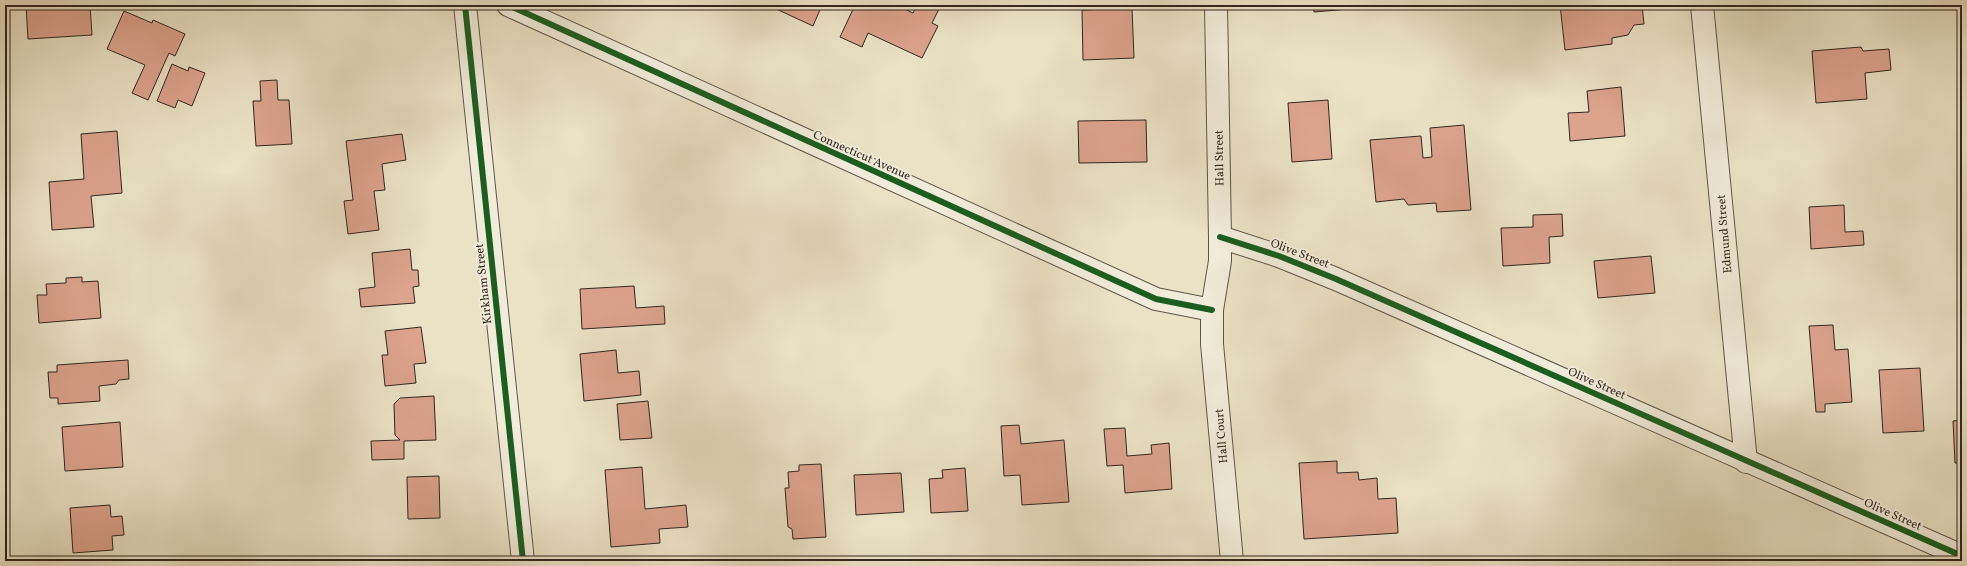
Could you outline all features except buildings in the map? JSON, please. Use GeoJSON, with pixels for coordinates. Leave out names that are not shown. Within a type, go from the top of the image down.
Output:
{"type":"FeatureCollection","features":[{"type":"Feature","properties":{"kind":"street","name":"Kirkham Street"},"geometry":{"type":"LineString","coordinates":[[464,5],[523,561]]}},
{"type":"Feature","properties":{"kind":"street","name":"Connecticut Avenue"},"geometry":{"type":"LineString","coordinates":[[508,5],[1156,299],[1212,310]]}},
{"type":"Feature","properties":{"kind":"street","name":"Hall Street"},"geometry":{"type":"LineString","coordinates":[[1212,310],[1220,261],[1216,5]]}},
{"type":"Feature","properties":{"kind":"street","name":"Edmund Street"},"geometry":{"type":"LineString","coordinates":[[1702,5],[1746,462]]}},
{"type":"Feature","properties":{"kind":"street","name":"Olive Street"},"geometry":{"type":"LineString","coordinates":[[1220,237],[1279,256],[1336,279],[1746,462],[1962,556]]}},
{"type":"Feature","properties":{"kind":"street","name":"Hall Court"},"geometry":{"type":"LineString","coordinates":[[1212,310],[1212,344],[1232,561]]}},
{"type":"Feature","properties":{"kind":"cycle path"},"geometry":{"type":"LineString","coordinates":[[465,5],[523,561]]}},
{"type":"Feature","properties":{"kind":"cycle path"},"geometry":{"type":"LineString","coordinates":[[508,5],[1156,299],[1212,310]]}},
{"type":"Feature","properties":{"kind":"cycle path"},"geometry":{"type":"LineString","coordinates":[[1220,237],[1279,256],[1336,279],[1962,556]]}}]}
